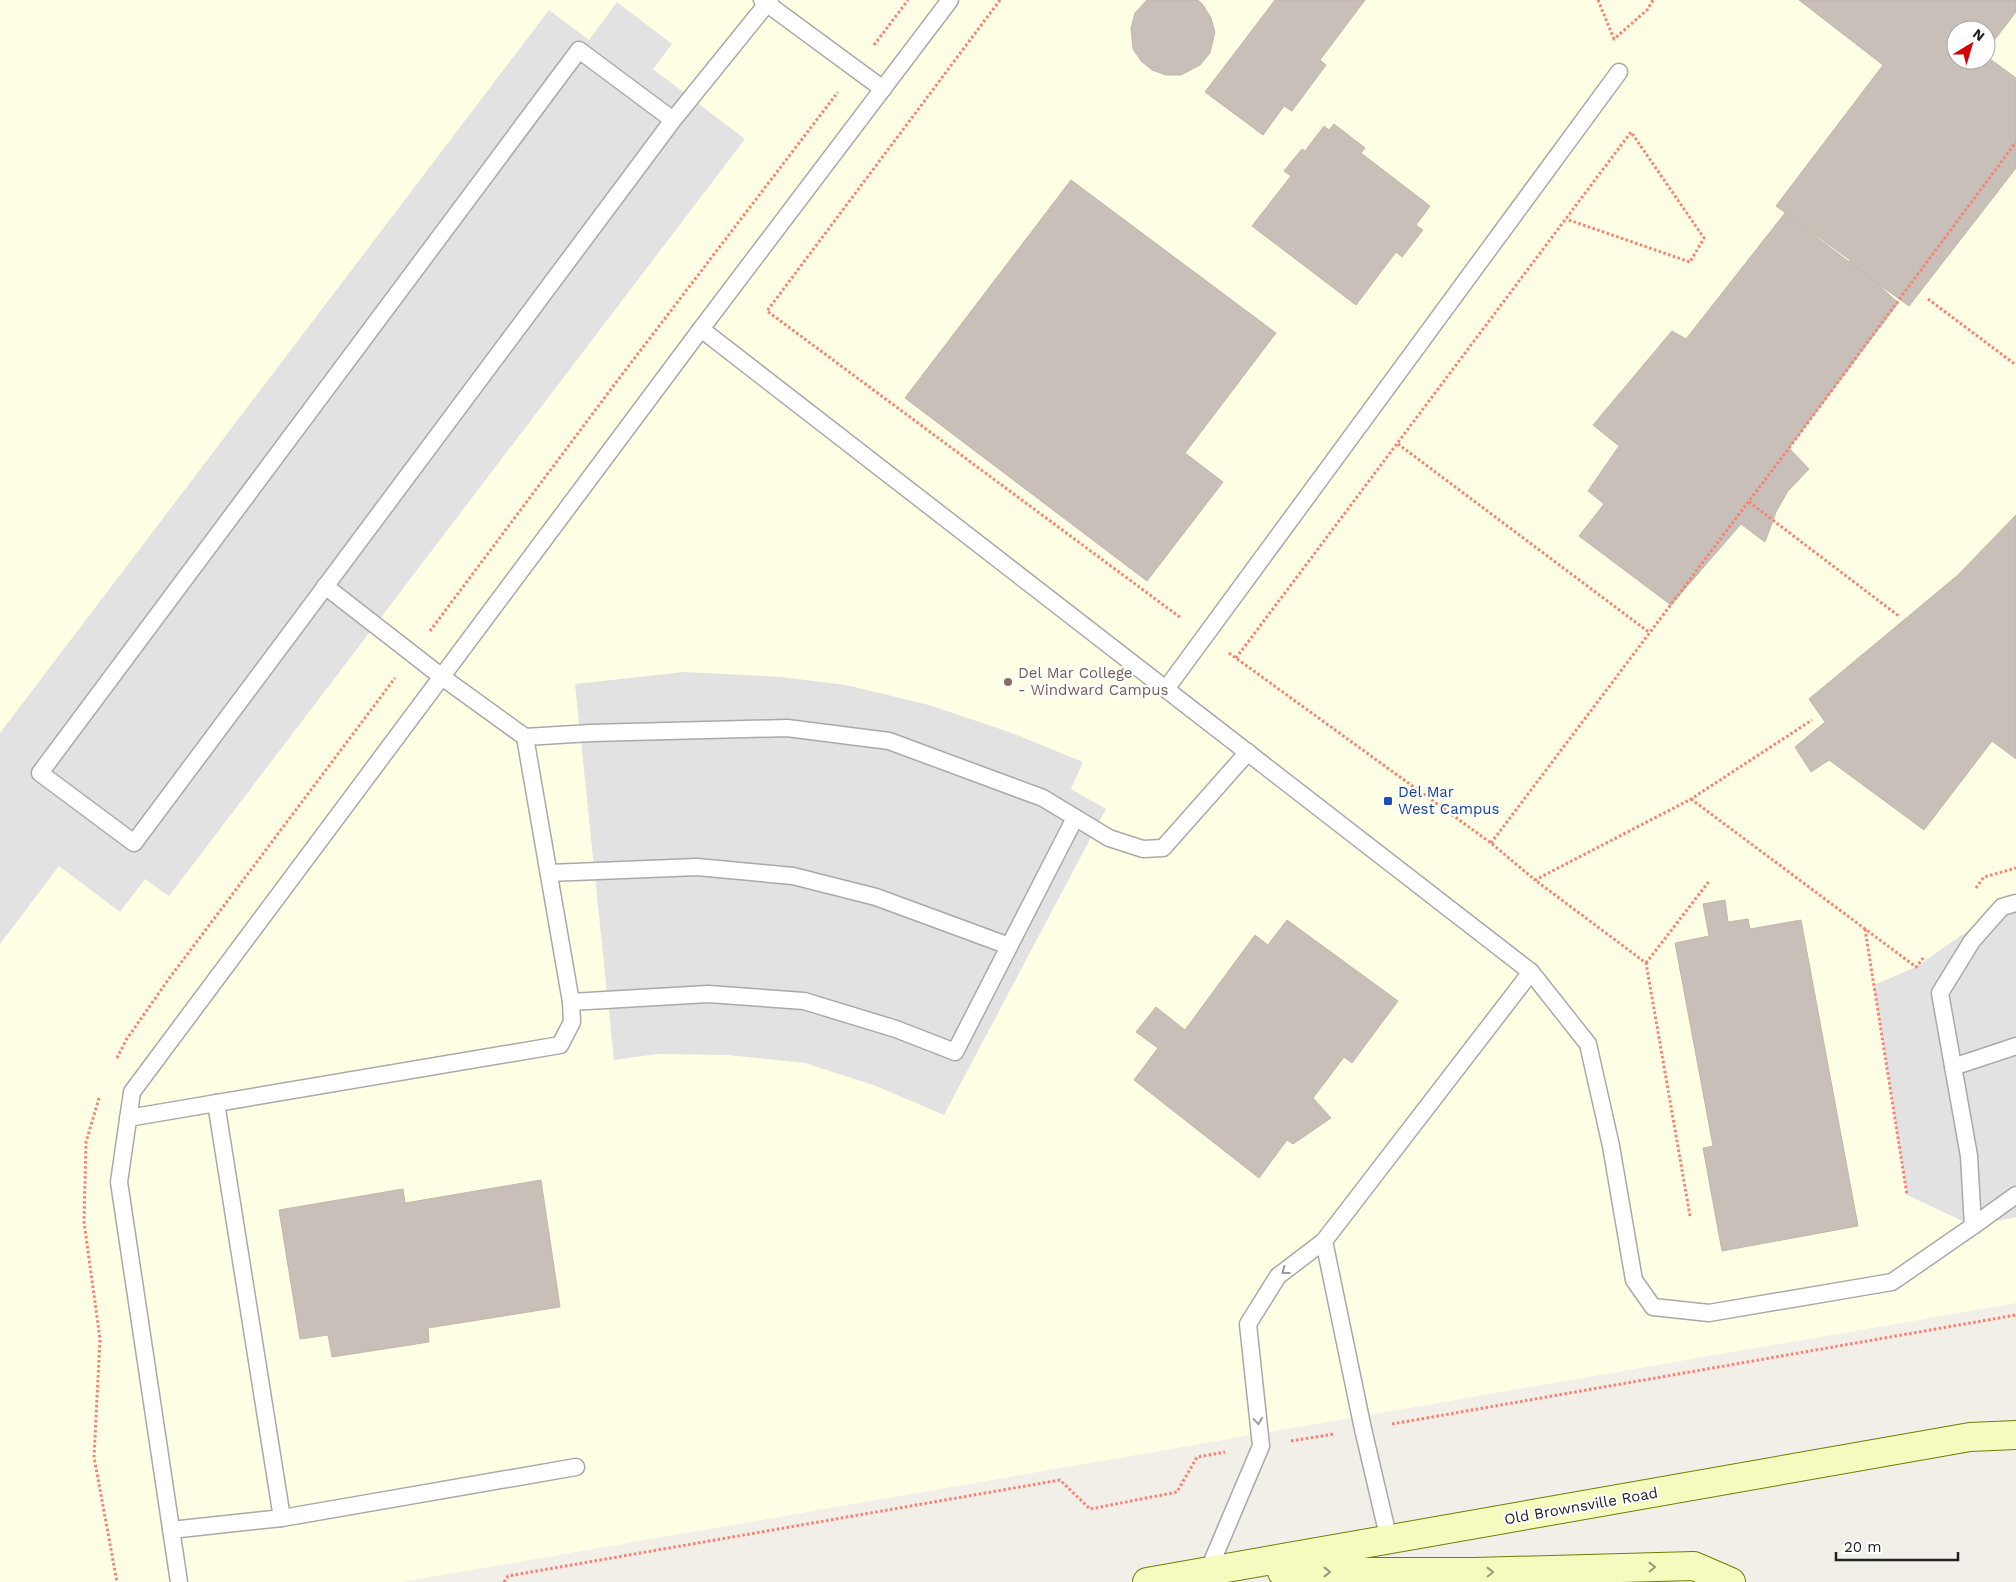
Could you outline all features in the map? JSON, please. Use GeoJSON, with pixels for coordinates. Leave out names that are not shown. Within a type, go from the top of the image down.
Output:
{"type":"FeatureCollection","features":[{"type":"Feature","properties":{"kind":"main road"},"geometry":{"type":"LineString","coordinates":[[1970,1437],[2016,1420]]}},
{"type":"Feature","properties":{"kind":"main road","name":"Old Brownsville Road"},"geometry":{"type":"LineString","coordinates":[[1147,1582],[1970,1437],[2016,1435]]}},
{"type":"Feature","properties":{"kind":"main road"},"geometry":{"type":"LineString","coordinates":[[1208,1572],[1474,1572],[1694,1566],[1731,1582]]}},
{"type":"Feature","properties":{"kind":"lane"},"geometry":{"type":"LineString","coordinates":[[179,1582],[119,1182],[132,1092],[701,329],[950,0]]}},
{"type":"Feature","properties":{"kind":"lane"},"geometry":{"type":"LineString","coordinates":[[673,120],[579,50],[40,773],[134,843],[673,120],[766,1],[883,89]]}},
{"type":"Feature","properties":{"kind":"lane"},"geometry":{"type":"LineString","coordinates":[[1166,689],[1619,72]]}},
{"type":"Feature","properties":{"kind":"lane"},"geometry":{"type":"LineString","coordinates":[[701,329],[1531,972],[1588,1044],[1611,1146],[1634,1280],[1653,1307],[1709,1313],[1892,1282],[2016,1195]]}},
{"type":"Feature","properties":{"kind":"lane"},"geometry":{"type":"LineString","coordinates":[[326,586],[442,677],[526,737],[591,732],[787,728],[889,740],[1043,798],[1075,818],[1118,840],[1143,849],[1163,848],[1248,752]]}},
{"type":"Feature","properties":{"kind":"lane"},"geometry":{"type":"LineString","coordinates":[[128,1118],[560,1045],[572,1022],[571,1002],[526,737]]}},
{"type":"Feature","properties":{"kind":"lane"},"geometry":{"type":"LineString","coordinates":[[571,1002],[708,994],[804,1001],[896,1029],[955,1052],[1075,818]]}},
{"type":"Feature","properties":{"kind":"lane"},"geometry":{"type":"LineString","coordinates":[[549,873],[697,868],[794,876],[876,897],[1009,946]]}},
{"type":"Feature","properties":{"kind":"lane"},"geometry":{"type":"LineString","coordinates":[[1973,1226],[1969,1156],[1940,993],[1972,941],[2002,907],[2016,903]]}},
{"type":"Feature","properties":{"kind":"lane"},"geometry":{"type":"LineString","coordinates":[[1208,1572],[1261,1446],[1248,1324],[1278,1276],[1324,1241],[1531,972]]}},
{"type":"Feature","properties":{"kind":"lane"},"geometry":{"type":"LineString","coordinates":[[1953,1067],[2016,1046]]}},
{"type":"Feature","properties":{"kind":"lane"},"geometry":{"type":"LineString","coordinates":[[216,1103],[282,1518]]}},
{"type":"Feature","properties":{"kind":"lane"},"geometry":{"type":"LineString","coordinates":[[1324,1241],[1363,1428],[1389,1540]]}},
{"type":"Feature","properties":{"kind":"lane"},"geometry":{"type":"LineString","coordinates":[[171,1530],[282,1518],[576,1467]]}},
{"type":"Feature","properties":{"kind":"path"},"geometry":{"type":"LineString","coordinates":[[1000,0],[767,311],[1205,636],[1491,843],[1535,880],[1646,963],[1690,1216]]}},
{"type":"Feature","properties":{"kind":"path"},"geometry":{"type":"LineString","coordinates":[[1598,0],[1614,39],[1647,10],[1653,0]]}},
{"type":"Feature","properties":{"kind":"path"},"geometry":{"type":"LineString","coordinates":[[1236,658],[1631,132],[1704,238],[1690,262],[1566,219]]}},
{"type":"Feature","properties":{"kind":"path"},"geometry":{"type":"LineString","coordinates":[[1491,843],[1749,502],[2016,142]]}},
{"type":"Feature","properties":{"kind":"path"},"geometry":{"type":"LineString","coordinates":[[1928,299],[2016,365]]}},
{"type":"Feature","properties":{"kind":"path"},"geometry":{"type":"LineString","coordinates":[[1398,444],[1650,633]]}},
{"type":"Feature","properties":{"kind":"path"},"geometry":{"type":"LineString","coordinates":[[1749,502],[1900,616]]}},
{"type":"Feature","properties":{"kind":"path"},"geometry":{"type":"LineString","coordinates":[[1535,880],[1691,799],[1812,720]]}},
{"type":"Feature","properties":{"kind":"path"},"geometry":{"type":"LineString","coordinates":[[1691,799],[1916,967],[1928,952]]}},
{"type":"Feature","properties":{"kind":"path"},"geometry":{"type":"LineString","coordinates":[[1972,892],[1984,878],[2016,868]]}},
{"type":"Feature","properties":{"kind":"path"},"geometry":{"type":"LineString","coordinates":[[1646,963],[1710,880]]}},
{"type":"Feature","properties":{"kind":"path"},"geometry":{"type":"LineString","coordinates":[[1865,929],[1906,1195]]}},
{"type":"Feature","properties":{"kind":"shaded area","name":"Del Mar College - Windward Campus"},"geometry":{"type":"Polygon","coordinates":[[[0,0],[2016,0],[2016,1303],[402,1582],[0,1582],[0,0]]]}},
{"type":"Feature","properties":{"kind":"shaded area"},"geometry":{"type":"Polygon","coordinates":[[[617,2],[672,44],[653,69],[745,139],[169,896],[145,879],[120,912],[59,866],[0,944],[0,733],[549,10],[589,40],[617,2]]]}},
{"type":"Feature","properties":{"kind":"shaded area"},"geometry":{"type":"Polygon","coordinates":[[[684,672],[781,677],[846,685],[929,705],[1009,732],[1083,762],[1071,789],[1106,809],[944,1115],[876,1086],[805,1063],[728,1055],[657,1054],[614,1060],[575,684],[684,672]]]}},
{"type":"Feature","properties":{"kind":"shaded area"},"geometry":{"type":"Polygon","coordinates":[[[2016,903],[2016,1217],[1973,1226],[1907,1195],[1874,985],[1916,967],[2002,907],[2016,903]]]}},
{"type":"Feature","properties":{"kind":"building"},"geometry":{"type":"Polygon","coordinates":[[[1147,0],[1198,0],[1203,5],[1211,18],[1215,32],[1210,53],[1200,65],[1181,75],[1166,75],[1152,70],[1141,61],[1133,49],[1131,28],[1135,13],[1147,0]]]}},
{"type":"Feature","properties":{"kind":"building"},"geometry":{"type":"Polygon","coordinates":[[[1275,0],[1365,0],[1320,60],[1326,65],[1292,111],[1284,106],[1263,135],[1205,92],[1275,0]]]}},
{"type":"Feature","properties":{"kind":"building"},"geometry":{"type":"Polygon","coordinates":[[[1799,0],[2016,0],[2016,12],[1996,38],[1996,20],[1946,20],[1946,70],[1996,70],[1996,63],[2016,78],[2016,168],[1909,306],[1877,283],[1851,314],[1826,294],[1850,260],[1776,206],[1883,65],[1799,0]]]}},
{"type":"Feature","properties":{"kind":"building"},"geometry":{"type":"Polygon","coordinates":[[[1334,124],[1365,148],[1361,153],[1430,206],[1416,225],[1423,230],[1402,257],[1396,252],[1356,305],[1252,226],[1291,176],[1284,171],[1302,149],[1305,151],[1324,126],[1329,130],[1334,124]]]}},
{"type":"Feature","properties":{"kind":"building"},"geometry":{"type":"Polygon","coordinates":[[[1071,180],[1276,333],[1185,453],[1223,482],[1147,581],[905,398],[1071,180]]]}},
{"type":"Feature","properties":{"kind":"building"},"geometry":{"type":"Polygon","coordinates":[[[1785,213],[1877,283],[1898,303],[1789,448],[1809,469],[1788,491],[1776,512],[1765,542],[1741,524],[1671,605],[1579,536],[1604,504],[1588,491],[1619,446],[1593,425],[1672,331],[1686,339],[1785,213]]]}},
{"type":"Feature","properties":{"kind":"building"},"geometry":{"type":"Polygon","coordinates":[[[2016,515],[2016,759],[1992,741],[1924,830],[1829,760],[1811,772],[1795,747],[1825,722],[1809,699],[1958,575],[2016,515]]]}},
{"type":"Feature","properties":{"kind":"building"},"geometry":{"type":"Polygon","coordinates":[[[1725,900],[1728,922],[1748,919],[1750,929],[1801,920],[1858,1226],[1722,1251],[1703,1148],[1713,1146],[1675,943],[1709,936],[1703,904],[1725,900]]]}},
{"type":"Feature","properties":{"kind":"building"},"geometry":{"type":"Polygon","coordinates":[[[1287,920],[1398,1001],[1352,1063],[1344,1057],[1313,1098],[1331,1118],[1293,1144],[1287,1140],[1259,1178],[1134,1080],[1158,1048],[1136,1032],[1156,1007],[1185,1030],[1255,935],[1268,945],[1287,920]]]}},
{"type":"Feature","properties":{"kind":"building"},"geometry":{"type":"Polygon","coordinates":[[[541,1180],[560,1307],[428,1328],[429,1342],[332,1357],[328,1335],[300,1339],[279,1210],[403,1189],[405,1203],[541,1180]]]}},
{"type":"Feature","properties":{"kind":"place","name":"Del Mar College - Windward Campus"},"geometry":{"type":"Point","coordinates":[1008,682]}},
{"type":"Feature","properties":{"kind":"place","name":"Del Mar West Campus"},"geometry":{"type":"Point","coordinates":[1388,801]}}]}
